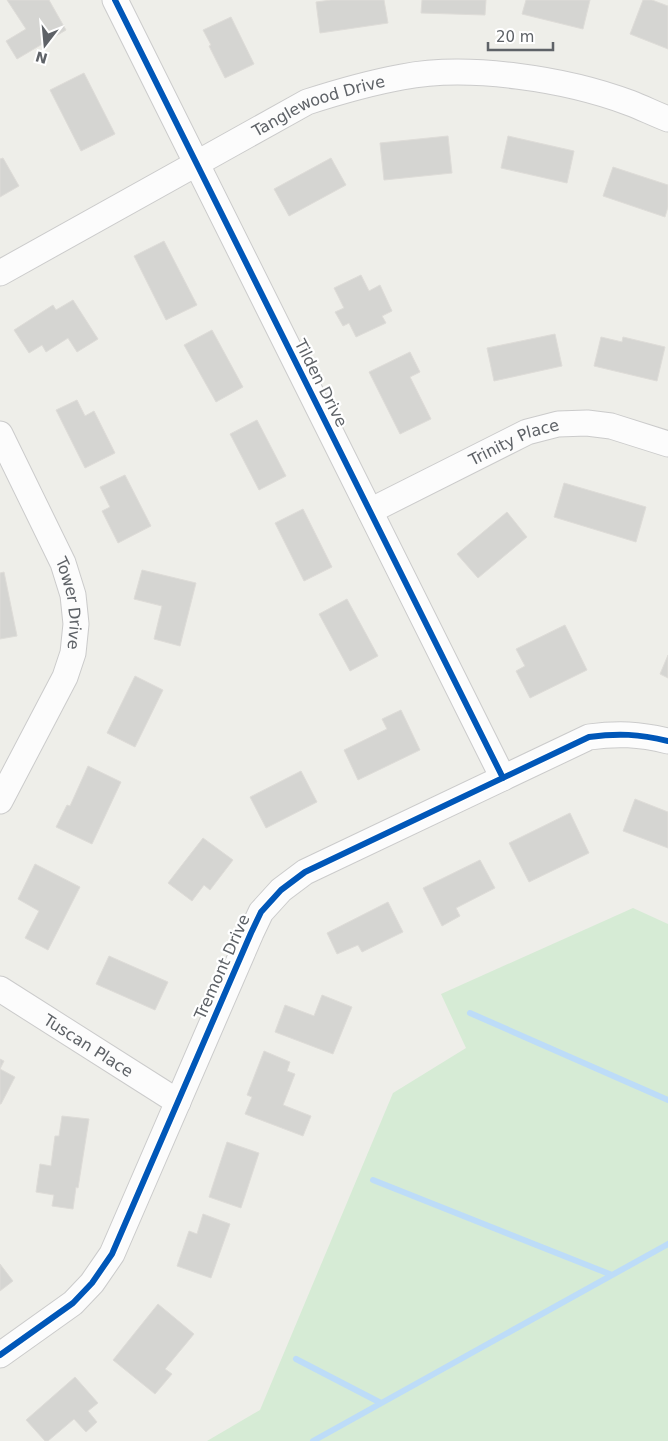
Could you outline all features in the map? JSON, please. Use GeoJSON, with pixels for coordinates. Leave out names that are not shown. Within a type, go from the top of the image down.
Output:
{"type":"FeatureCollection","features":[{"type":"Feature","properties":{"kind":"street","name":"Tilden Drive"},"geometry":{"type":"LineString","coordinates":[[115,0],[503,778]]}},
{"type":"Feature","properties":{"kind":"street","name":"Tanglewood Drive"},"geometry":{"type":"LineString","coordinates":[[0,273],[306,102],[403,76],[445,72],[513,76],[571,86],[628,102],[668,119]]}},
{"type":"Feature","properties":{"kind":"street","name":"Trinity Place"},"geometry":{"type":"LineString","coordinates":[[370,511],[527,432],[558,424],[587,423],[611,426],[668,444]]}},
{"type":"Feature","properties":{"kind":"street","name":"Tower Drive"},"geometry":{"type":"LineString","coordinates":[[0,434],[63,563],[73,595],[76,624],[72,654],[65,677],[0,801]]}},
{"type":"Feature","properties":{"kind":"street","name":"Tremont Drive"},"geometry":{"type":"LineString","coordinates":[[0,1355],[59,1314],[92,1283],[112,1254],[251,933],[261,912],[281,890],[305,872],[589,737],[616,734],[645,735],[668,741]]}},
{"type":"Feature","properties":{"kind":"street","name":"Tuscan Place"},"geometry":{"type":"LineString","coordinates":[[0,989],[178,1102]]}},
{"type":"Feature","properties":{"kind":"green space"},"geometry":{"type":"Polygon","coordinates":[[[633,908],[668,924],[668,1441],[207,1441],[260,1410],[393,1093],[466,1048],[441,994],[633,908]]]}},
{"type":"Feature","properties":{"kind":"building"},"geometry":{"type":"Polygon","coordinates":[[[7,0],[49,0],[66,30],[17,59],[6,41],[26,29],[7,0]]]}},
{"type":"Feature","properties":{"kind":"building"},"geometry":{"type":"Polygon","coordinates":[[[331,0],[384,0],[388,23],[320,33],[316,2],[331,0]]]}},
{"type":"Feature","properties":{"kind":"building"},"geometry":{"type":"Polygon","coordinates":[[[422,0],[486,0],[485,15],[421,13],[422,0]]]}},
{"type":"Feature","properties":{"kind":"building"},"geometry":{"type":"Polygon","coordinates":[[[526,0],[590,0],[583,29],[522,14],[526,0]]]}},
{"type":"Feature","properties":{"kind":"building"},"geometry":{"type":"Polygon","coordinates":[[[643,0],[652,0],[668,6],[668,49],[630,34],[643,0]]]}},
{"type":"Feature","properties":{"kind":"building"},"geometry":{"type":"Polygon","coordinates":[[[231,17],[254,64],[225,78],[203,30],[231,17]]]}},
{"type":"Feature","properties":{"kind":"building"},"geometry":{"type":"Polygon","coordinates":[[[84,73],[115,134],[81,151],[50,90],[84,73]]]}},
{"type":"Feature","properties":{"kind":"building"},"geometry":{"type":"Polygon","coordinates":[[[448,136],[452,173],[384,180],[380,143],[448,136]]]}},
{"type":"Feature","properties":{"kind":"building"},"geometry":{"type":"Polygon","coordinates":[[[508,136],[574,151],[567,183],[501,168],[508,136]]]}},
{"type":"Feature","properties":{"kind":"building"},"geometry":{"type":"Polygon","coordinates":[[[3,158],[19,186],[0,197],[0,159],[3,158]]]}},
{"type":"Feature","properties":{"kind":"building"},"geometry":{"type":"Polygon","coordinates":[[[331,158],[346,185],[289,216],[274,189],[331,158]]]}},
{"type":"Feature","properties":{"kind":"building"},"geometry":{"type":"Polygon","coordinates":[[[613,167],[668,185],[668,207],[665,217],[603,196],[613,167]]]}},
{"type":"Feature","properties":{"kind":"building"},"geometry":{"type":"Polygon","coordinates":[[[164,241],[197,305],[166,320],[134,256],[164,241]]]}},
{"type":"Feature","properties":{"kind":"building"},"geometry":{"type":"Polygon","coordinates":[[[361,275],[369,291],[380,285],[392,311],[382,316],[386,323],[356,337],[349,323],[343,326],[335,312],[344,308],[334,288],[361,275]]]}},
{"type":"Feature","properties":{"kind":"building"},"geometry":{"type":"Polygon","coordinates":[[[73,300],[98,339],[77,352],[68,338],[46,352],[42,345],[29,353],[14,330],[53,305],[56,310],[73,300]]]}},
{"type":"Feature","properties":{"kind":"building"},"geometry":{"type":"Polygon","coordinates":[[[212,330],[243,387],[216,402],[184,345],[212,330]]]}},
{"type":"Feature","properties":{"kind":"building"},"geometry":{"type":"Polygon","coordinates":[[[555,334],[562,366],[494,381],[487,348],[555,334]]]}},
{"type":"Feature","properties":{"kind":"building"},"geometry":{"type":"Polygon","coordinates":[[[601,337],[622,342],[623,337],[665,347],[657,381],[594,366],[601,337]]]}},
{"type":"Feature","properties":{"kind":"building"},"geometry":{"type":"Polygon","coordinates":[[[410,352],[420,372],[410,377],[431,419],[400,434],[369,372],[410,352]]]}},
{"type":"Feature","properties":{"kind":"building"},"geometry":{"type":"Polygon","coordinates":[[[77,400],[85,416],[94,411],[115,453],[85,468],[56,410],[77,400]]]}},
{"type":"Feature","properties":{"kind":"building"},"geometry":{"type":"Polygon","coordinates":[[[257,420],[286,476],[259,490],[230,434],[257,420]]]}},
{"type":"Feature","properties":{"kind":"building"},"geometry":{"type":"Polygon","coordinates":[[[125,475],[151,526],[118,543],[102,511],[110,507],[100,487],[125,475]]]}},
{"type":"Feature","properties":{"kind":"building"},"geometry":{"type":"Polygon","coordinates":[[[564,483],[646,507],[636,542],[554,517],[564,483]]]}},
{"type":"Feature","properties":{"kind":"building"},"geometry":{"type":"Polygon","coordinates":[[[303,509],[332,567],[304,581],[275,523],[303,509]]]}},
{"type":"Feature","properties":{"kind":"building"},"geometry":{"type":"Polygon","coordinates":[[[507,512],[527,537],[478,578],[457,554],[507,512]]]}},
{"type":"Feature","properties":{"kind":"building"},"geometry":{"type":"Polygon","coordinates":[[[142,570],[196,583],[180,646],[154,639],[162,606],[134,599],[142,570]]]}},
{"type":"Feature","properties":{"kind":"building"},"geometry":{"type":"Polygon","coordinates":[[[4,572],[17,636],[0,639],[0,573],[4,572]]]}},
{"type":"Feature","properties":{"kind":"building"},"geometry":{"type":"Polygon","coordinates":[[[347,599],[378,656],[350,671],[319,614],[347,599]]]}},
{"type":"Feature","properties":{"kind":"building"},"geometry":{"type":"Polygon","coordinates":[[[565,625],[587,670],[530,698],[516,671],[525,666],[516,649],[565,625]]]}},
{"type":"Feature","properties":{"kind":"building"},"geometry":{"type":"Polygon","coordinates":[[[668,655],[668,678],[660,674],[668,655]]]}},
{"type":"Feature","properties":{"kind":"building"},"geometry":{"type":"Polygon","coordinates":[[[135,676],[163,690],[135,747],[107,733],[135,676]]]}},
{"type":"Feature","properties":{"kind":"building"},"geometry":{"type":"Polygon","coordinates":[[[401,710],[420,750],[358,780],[344,750],[387,729],[382,719],[401,710]]]}},
{"type":"Feature","properties":{"kind":"building"},"geometry":{"type":"Polygon","coordinates":[[[88,766],[121,782],[92,844],[56,827],[67,805],[70,806],[88,766]]]}},
{"type":"Feature","properties":{"kind":"building"},"geometry":{"type":"Polygon","coordinates":[[[301,771],[317,802],[266,828],[250,797],[301,771]]]}},
{"type":"Feature","properties":{"kind":"building"},"geometry":{"type":"Polygon","coordinates":[[[635,799],[668,812],[668,848],[623,831],[635,799]]]}},
{"type":"Feature","properties":{"kind":"building"},"geometry":{"type":"Polygon","coordinates":[[[570,813],[589,853],[529,882],[509,843],[570,813]]]}},
{"type":"Feature","properties":{"kind":"building"},"geometry":{"type":"Polygon","coordinates":[[[203,838],[233,860],[210,890],[204,885],[192,901],[168,883],[203,838]]]}},
{"type":"Feature","properties":{"kind":"building"},"geometry":{"type":"Polygon","coordinates":[[[480,860],[495,888],[456,908],[460,916],[442,926],[423,888],[480,860]]]}},
{"type":"Feature","properties":{"kind":"building"},"geometry":{"type":"Polygon","coordinates":[[[35,864],[80,887],[48,950],[25,938],[39,911],[18,899],[35,864]]]}},
{"type":"Feature","properties":{"kind":"building"},"geometry":{"type":"Polygon","coordinates":[[[388,902],[403,932],[362,952],[358,945],[337,954],[327,933],[388,902]]]}},
{"type":"Feature","properties":{"kind":"building"},"geometry":{"type":"Polygon","coordinates":[[[109,956],[168,982],[155,1010],[96,984],[109,956]]]}},
{"type":"Feature","properties":{"kind":"building"},"geometry":{"type":"Polygon","coordinates":[[[322,995],[352,1007],[333,1054],[275,1032],[285,1005],[314,1016],[322,995]]]}},
{"type":"Feature","properties":{"kind":"building"},"geometry":{"type":"Polygon","coordinates":[[[264,1051],[290,1062],[287,1071],[295,1074],[283,1105],[311,1116],[303,1136],[245,1114],[252,1097],[247,1095],[264,1051]]]}},
{"type":"Feature","properties":{"kind":"building"},"geometry":{"type":"Polygon","coordinates":[[[0,1059],[4,1061],[0,1069],[0,1059]]]}},
{"type":"Feature","properties":{"kind":"building"},"geometry":{"type":"Polygon","coordinates":[[[0,1069],[15,1077],[1,1104],[0,1104],[0,1069]]]}},
{"type":"Feature","properties":{"kind":"building"},"geometry":{"type":"Polygon","coordinates":[[[62,1116],[89,1119],[73,1209],[52,1206],[54,1195],[36,1192],[40,1164],[51,1166],[55,1136],[59,1136],[62,1116]]]}},
{"type":"Feature","properties":{"kind":"building"},"geometry":{"type":"Polygon","coordinates":[[[227,1142],[259,1153],[241,1208],[209,1197],[227,1142]]]}},
{"type":"Feature","properties":{"kind":"building"},"geometry":{"type":"Polygon","coordinates":[[[203,1214],[230,1224],[211,1278],[177,1266],[189,1231],[197,1234],[203,1214]]]}},
{"type":"Feature","properties":{"kind":"building"},"geometry":{"type":"Polygon","coordinates":[[[0,1264],[13,1281],[0,1291],[0,1264]]]}},
{"type":"Feature","properties":{"kind":"building"},"geometry":{"type":"Polygon","coordinates":[[[158,1304],[194,1334],[165,1369],[172,1374],[155,1394],[113,1360],[158,1304]]]}},
{"type":"Feature","properties":{"kind":"building"},"geometry":{"type":"Polygon","coordinates":[[[75,1377],[98,1403],[88,1411],[97,1422],[86,1432],[74,1419],[48,1441],[45,1441],[26,1420],[75,1377]]]}},
{"type":"Feature","properties":{"kind":"waterway"},"geometry":{"type":"LineString","coordinates":[[470,1013],[668,1100]]}},
{"type":"Feature","properties":{"kind":"waterway"},"geometry":{"type":"LineString","coordinates":[[373,1180],[612,1275]]}},
{"type":"Feature","properties":{"kind":"waterway"},"geometry":{"type":"LineString","coordinates":[[313,1441],[668,1244]]}},
{"type":"Feature","properties":{"kind":"waterway"},"geometry":{"type":"LineString","coordinates":[[296,1359],[381,1403]]}},
{"type":"Feature","properties":{"kind":"cycle path"},"geometry":{"type":"LineString","coordinates":[[115,0],[503,778]]}},
{"type":"Feature","properties":{"kind":"cycle path"},"geometry":{"type":"LineString","coordinates":[[0,1355],[73,1303],[92,1283],[112,1254],[251,933],[261,912],[281,890],[305,872],[589,737],[628,735],[668,741]]}}]}
